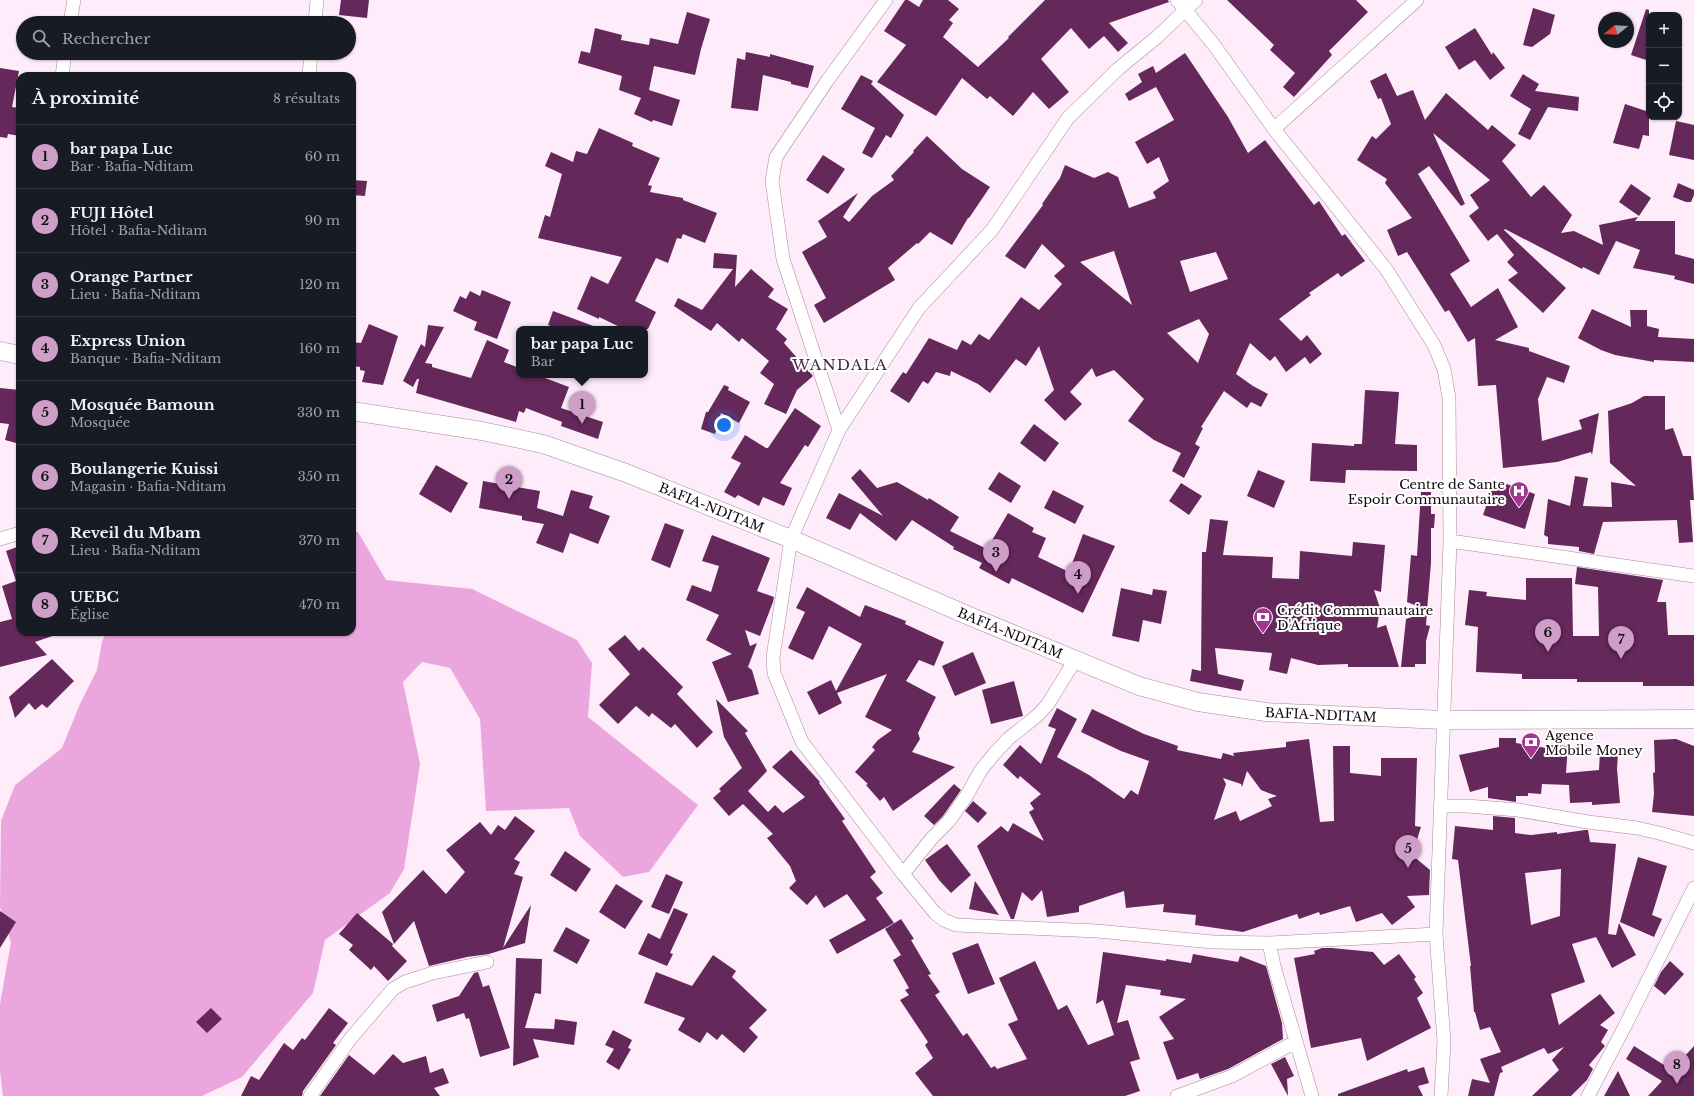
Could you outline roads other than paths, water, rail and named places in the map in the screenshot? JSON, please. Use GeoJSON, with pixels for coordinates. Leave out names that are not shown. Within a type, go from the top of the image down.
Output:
{"type":"FeatureCollection","features":[{"type":"Feature","properties":{"kind":"main road"},"geometry":{"type":"LineString","coordinates":[[0,351],[16,354]]}},
{"type":"Feature","properties":{"kind":"main road","name":"BAFIA-NDITAM"},"geometry":{"type":"LineString","coordinates":[[356,413],[482,430],[543,444],[626,473],[791,539],[1139,686],[1198,702],[1266,712],[1443,720],[1694,719]]}},
{"type":"Feature","properties":{"kind":"street"},"geometry":{"type":"LineString","coordinates":[[71,16],[74,0]]}},
{"type":"Feature","properties":{"kind":"street"},"geometry":{"type":"LineString","coordinates":[[316,16],[317,0]]}},
{"type":"Feature","properties":{"kind":"street"},"geometry":{"type":"LineString","coordinates":[[839,430],[783,259],[772,181],[776,157],[827,81],[886,0]]}},
{"type":"Feature","properties":{"kind":"street"},"geometry":{"type":"LineString","coordinates":[[1177,0],[1214,45],[1274,129],[1386,269],[1434,345],[1444,369],[1449,398],[1450,541],[1436,934],[1444,1041],[1441,1096]]}},
{"type":"Feature","properties":{"kind":"street"},"geometry":{"type":"LineString","coordinates":[[1196,0],[1157,37],[1118,69],[1068,118],[992,230],[919,308],[839,430],[791,539],[773,657],[774,673],[802,742],[903,874],[935,913],[944,920],[956,925],[1098,931],[1213,942],[1269,943],[1436,934]]}},
{"type":"Feature","properties":{"kind":"street"},"geometry":{"type":"LineString","coordinates":[[1274,129],[1417,0]]}},
{"type":"Feature","properties":{"kind":"street"},"geometry":{"type":"LineString","coordinates":[[63,72],[64,60]]}},
{"type":"Feature","properties":{"kind":"street"},"geometry":{"type":"LineString","coordinates":[[309,72],[310,60]]}},
{"type":"Feature","properties":{"kind":"street"},"geometry":{"type":"LineString","coordinates":[[0,539],[16,534]]}},
{"type":"Feature","properties":{"kind":"street"},"geometry":{"type":"LineString","coordinates":[[1450,541],[1694,576]]}},
{"type":"Feature","properties":{"kind":"street"},"geometry":{"type":"LineString","coordinates":[[903,874],[932,838],[949,821],[967,795],[981,770],[994,754],[1008,738],[1038,715],[1048,704],[1075,660]]}},
{"type":"Feature","properties":{"kind":"street"},"geometry":{"type":"LineString","coordinates":[[1440,806],[1467,806],[1518,810],[1588,822],[1637,828],[1694,843]]}},
{"type":"Feature","properties":{"kind":"street"},"geometry":{"type":"LineString","coordinates":[[1588,1096],[1694,888]]}},
{"type":"Feature","properties":{"kind":"street"},"geometry":{"type":"LineString","coordinates":[[1269,943],[1274,966],[1312,1096]]}},
{"type":"Feature","properties":{"kind":"street"},"geometry":{"type":"LineString","coordinates":[[310,1096],[351,1038],[393,989],[405,982],[433,973],[487,962]]}},
{"type":"Feature","properties":{"kind":"street"},"geometry":{"type":"LineString","coordinates":[[1177,1096],[1232,1076],[1296,1042]]}},
{"type":"Feature","properties":{"kind":"place","name":"bar papa Luc"},"geometry":{"type":"Point","coordinates":[582,424]}},
{"type":"Feature","properties":{"kind":"place","name":"FUJI Hôtel"},"geometry":{"type":"Point","coordinates":[509,499]}},
{"type":"Feature","properties":{"kind":"place","name":"Centre de Sante Espoir Communautaire"},"geometry":{"type":"Point","coordinates":[1519,508]}},
{"type":"Feature","properties":{"kind":"place","name":"Orange Partner"},"geometry":{"type":"Point","coordinates":[996,572]}},
{"type":"Feature","properties":{"kind":"place","name":"Express Union"},"geometry":{"type":"Point","coordinates":[1078,594]}},
{"type":"Feature","properties":{"kind":"place","name":"Crédit Communautaire D'Afrique"},"geometry":{"type":"Point","coordinates":[1263,634]}},
{"type":"Feature","properties":{"kind":"place","name":"Boulangerie Kuissi"},"geometry":{"type":"Point","coordinates":[1548,652]}},
{"type":"Feature","properties":{"kind":"place","name":"Reveil du Mbam"},"geometry":{"type":"Point","coordinates":[1621,659]}},
{"type":"Feature","properties":{"kind":"place","name":"Agence Mobile Money"},"geometry":{"type":"Point","coordinates":[1531,759]}},
{"type":"Feature","properties":{"kind":"place","name":"Mosquée Bamoun"},"geometry":{"type":"Point","coordinates":[1408,868]}},
{"type":"Feature","properties":{"kind":"place","name":"UEBC"},"geometry":{"type":"Point","coordinates":[1677,1084]}},
{"type":"Feature","properties":{"kind":"district","name":"WANDALA"},"geometry":{"type":"Point","coordinates":[840,364]}}]}
